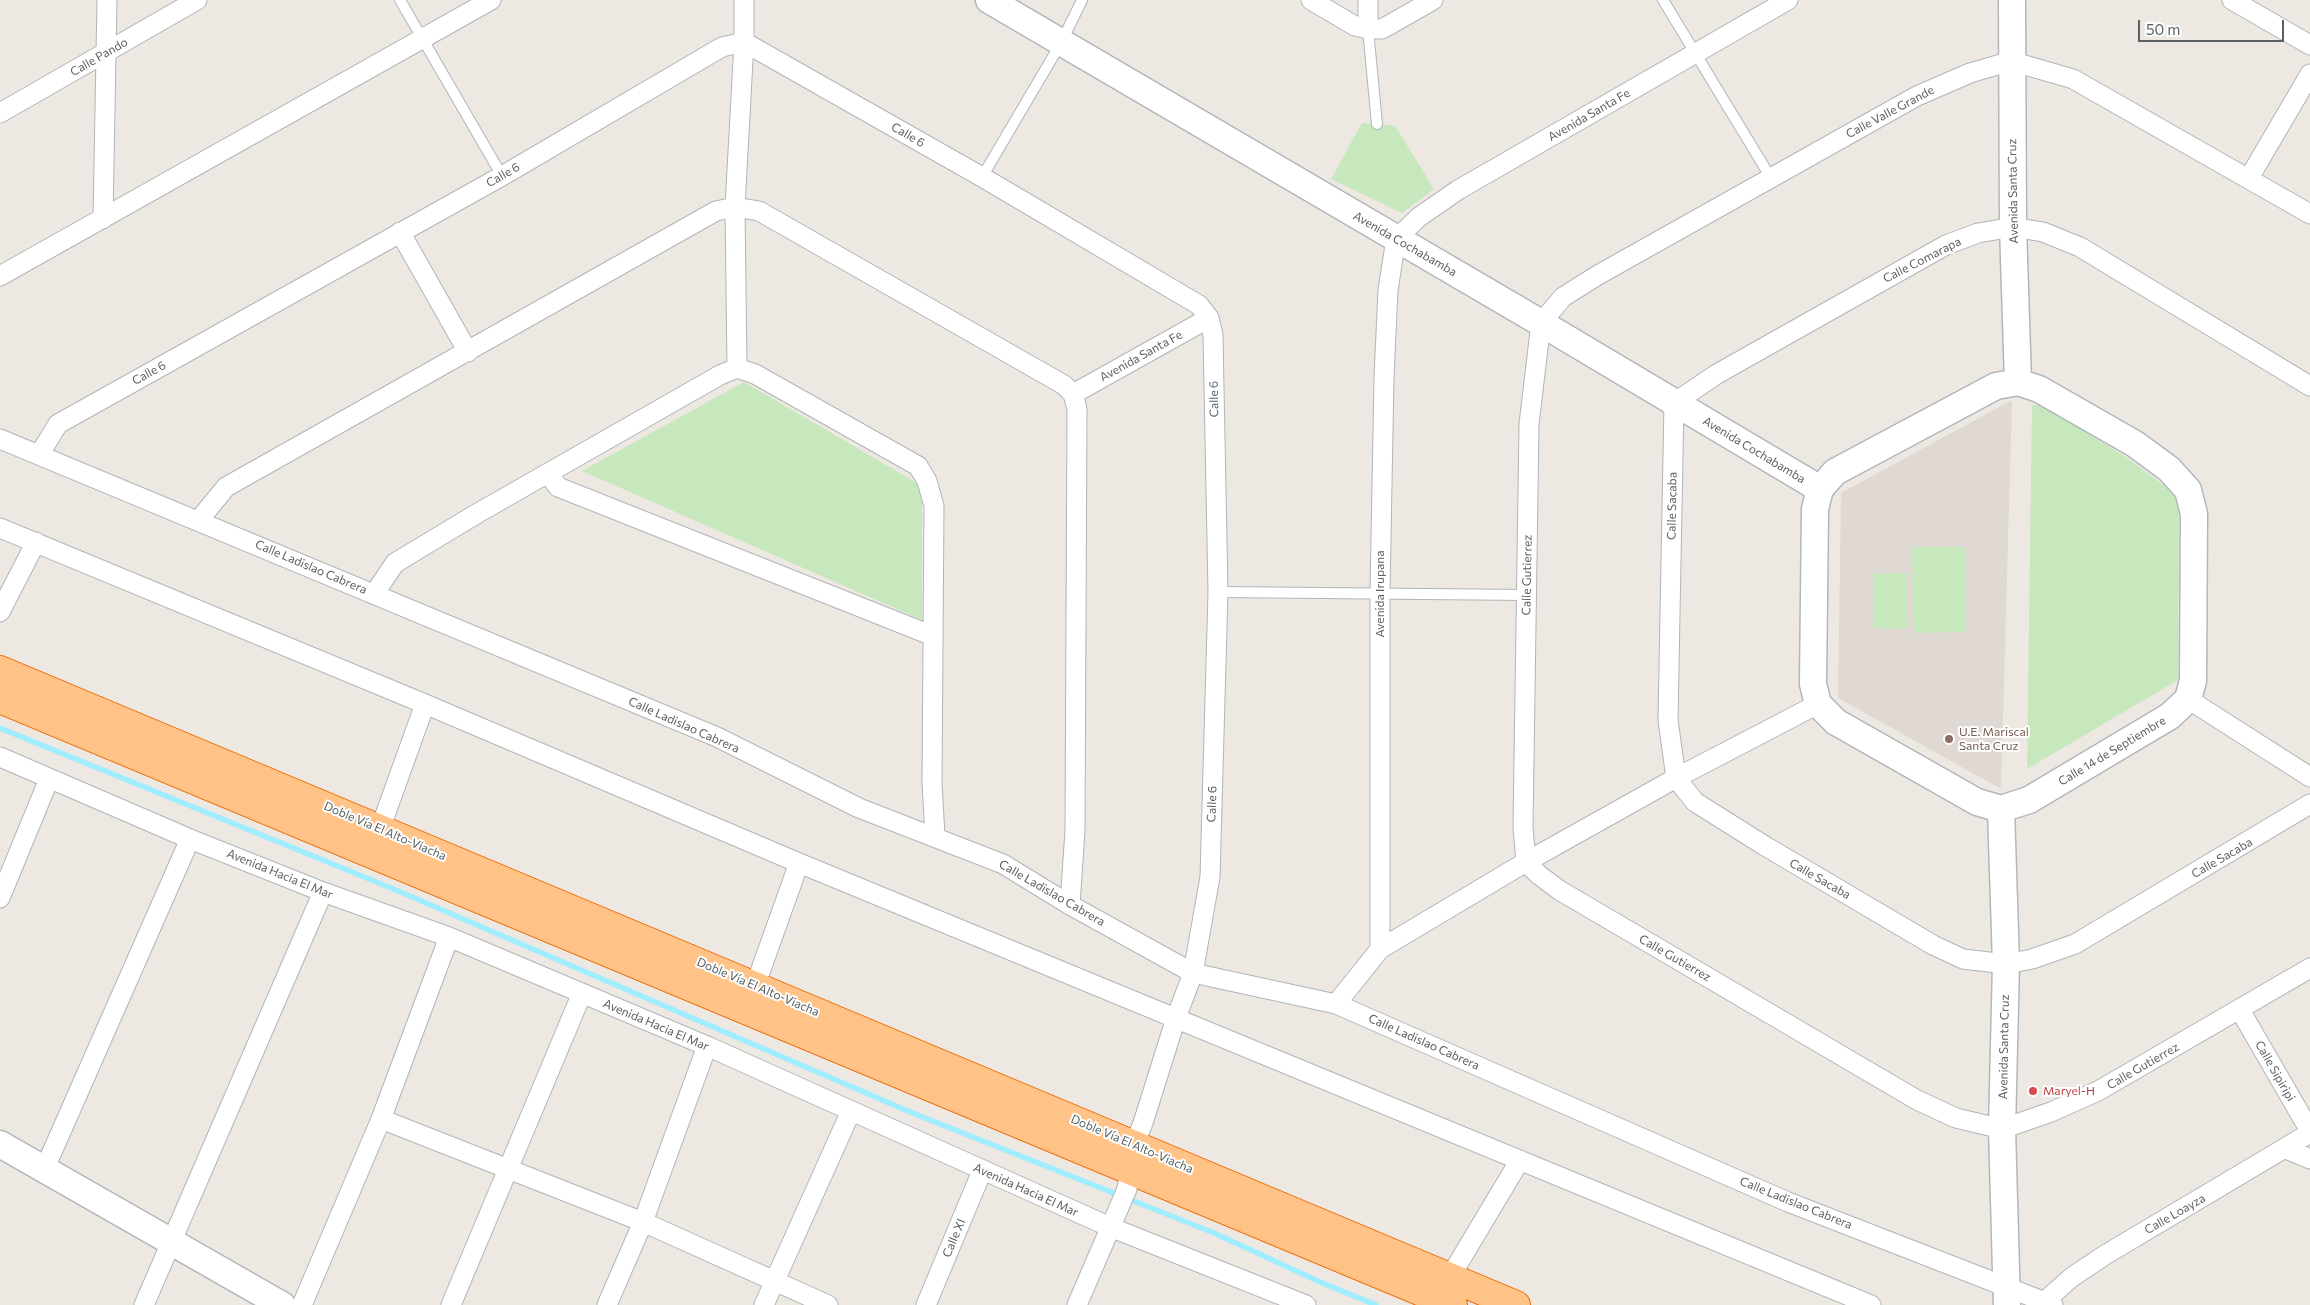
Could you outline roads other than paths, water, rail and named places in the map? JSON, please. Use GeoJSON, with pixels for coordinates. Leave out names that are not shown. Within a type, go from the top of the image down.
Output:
{"type":"FeatureCollection","features":[{"type":"Feature","properties":{"kind":"highway","name":"Doble Vía El Alto-Viacha"},"geometry":{"type":"LineString","coordinates":[[0,670],[755,986],[1131,1168],[1450,1277],[1516,1305]]}},
{"type":"Feature","properties":{"kind":"highway","name":"Doble Vía El Alto-Viacha"},"geometry":{"type":"LineString","coordinates":[[0,699],[1131,1168],[1453,1305]]}},
{"type":"Feature","properties":{"kind":"street"},"geometry":{"type":"LineString","coordinates":[[103,219],[107,0]]}},
{"type":"Feature","properties":{"kind":"street","name":"Calle Pando"},"geometry":{"type":"LineString","coordinates":[[0,114],[198,0]]}},
{"type":"Feature","properties":{"kind":"street"},"geometry":{"type":"LineString","coordinates":[[0,276],[423,40],[491,0]]}},
{"type":"Feature","properties":{"kind":"street"},"geometry":{"type":"LineString","coordinates":[[737,368],[735,207],[744,42],[744,0]]}},
{"type":"Feature","properties":{"kind":"street","name":"Avenida Cochabamba"},"geometry":{"type":"LineString","coordinates":[[989,0],[1541,323],[1820,489]]}},
{"type":"Feature","properties":{"kind":"street"},"geometry":{"type":"LineString","coordinates":[[1311,0],[1355,26],[1368,29],[1382,29],[1433,0]]}},
{"type":"Feature","properties":{"kind":"street"},"geometry":{"type":"LineString","coordinates":[[1368,0],[1368,29]]}},
{"type":"Feature","properties":{"kind":"street","name":"Avenida Santa Fe"},"geometry":{"type":"LineString","coordinates":[[1396,239],[1419,217],[1458,190],[1788,0]]}},
{"type":"Feature","properties":{"kind":"street","name":"Avenida Santa Cruz"},"geometry":{"type":"LineString","coordinates":[[2012,0],[2013,227],[2018,382]]}},
{"type":"Feature","properties":{"kind":"street"},"geometry":{"type":"LineString","coordinates":[[2232,0],[2310,45]]}},
{"type":"Feature","properties":{"kind":"street","name":"Calle 6"},"geometry":{"type":"LineString","coordinates":[[39,455],[58,424],[502,176],[722,47],[744,42],[982,177],[1199,305],[1209,318],[1213,335],[1218,592],[1210,877],[1193,973],[1176,1018],[1119,1208],[1077,1305]]}},
{"type":"Feature","properties":{"kind":"street"},"geometry":{"type":"LineString","coordinates":[[2012,61],[2073,79],[2310,214]]}},
{"type":"Feature","properties":{"kind":"street","name":"Calle Valle Grande"},"geometry":{"type":"LineString","coordinates":[[1541,323],[1563,297],[1917,96],[1970,73],[2012,61]]}},
{"type":"Feature","properties":{"kind":"street"},"geometry":{"type":"LineString","coordinates":[[2248,178],[2310,74]]}},
{"type":"Feature","properties":{"kind":"street"},"geometry":{"type":"LineString","coordinates":[[199,520],[226,487],[716,211],[735,207],[759,211],[1064,385],[1073,394],[1077,409],[1075,821],[1070,905]]}},
{"type":"Feature","properties":{"kind":"street","name":"Calle Comarapa"},"geometry":{"type":"LineString","coordinates":[[1674,403],[1717,374],[1946,245],[1978,233],[2013,227],[2043,232],[2080,247],[2310,386]]}},
{"type":"Feature","properties":{"kind":"street"},"geometry":{"type":"LineString","coordinates":[[400,232],[468,352]]}},
{"type":"Feature","properties":{"kind":"street","name":"Avenida Irupana"},"geometry":{"type":"LineString","coordinates":[[1380,949],[1380,593],[1385,358],[1388,290],[1396,239]]}},
{"type":"Feature","properties":{"kind":"street","name":"Avenida Santa Fe"},"geometry":{"type":"LineString","coordinates":[[1073,394],[1209,318]]}},
{"type":"Feature","properties":{"kind":"street","name":"Calle Gutierrez"},"geometry":{"type":"LineString","coordinates":[[1541,323],[1529,424],[1523,827],[1526,862],[1539,875],[1559,890],[1917,1100],[1956,1118],[2002,1129],[2051,1112],[2098,1091],[2310,968]]}},
{"type":"Feature","properties":{"kind":"street"},"geometry":{"type":"LineString","coordinates":[[374,594],[396,563],[478,513],[720,375],[737,368],[755,374],[918,466],[928,481],[934,506],[932,782],[935,837]]}},
{"type":"Feature","properties":{"kind":"street"},"geometry":{"type":"LineString","coordinates":[[2001,809],[1977,802],[1836,722],[1818,704],[1813,684],[1815,509],[1820,489],[1835,472],[1996,386],[2018,382],[2039,389],[2135,444],[2169,469],[2188,490],[2194,514],[2193,681],[2188,699],[2310,777]]}},
{"type":"Feature","properties":{"kind":"street","name":"Calle Sacaba"},"geometry":{"type":"LineString","coordinates":[[1674,403],[1668,720],[1676,778],[1695,802],[1765,846],[1933,945],[1963,959],[2006,964],[2032,959],[2075,944],[2310,804]]}},
{"type":"Feature","properties":{"kind":"street","name":"Calle Ladislao Cabrera"},"geometry":{"type":"LineString","coordinates":[[0,438],[717,737],[860,808],[1003,864],[1070,905],[1193,973],[1336,1004],[1788,1202],[2006,1295],[2049,1303]]}},
{"type":"Feature","properties":{"kind":"street"},"geometry":{"type":"LineString","coordinates":[[549,474],[558,487],[933,636]]}},
{"type":"Feature","properties":{"kind":"street"},"geometry":{"type":"LineString","coordinates":[[0,528],[425,704],[799,863],[1871,1305]]}},
{"type":"Feature","properties":{"kind":"street"},"geometry":{"type":"LineString","coordinates":[[0,612],[36,542]]}},
{"type":"Feature","properties":{"kind":"street","name":"Calle 14 de Septiembre"},"geometry":{"type":"LineString","coordinates":[[2001,809],[2029,800],[2170,716],[2188,699]]}},
{"type":"Feature","properties":{"kind":"street"},"geometry":{"type":"LineString","coordinates":[[380,829],[425,704]]}},
{"type":"Feature","properties":{"kind":"street"},"geometry":{"type":"LineString","coordinates":[[1336,1004],[1380,949],[1526,862],[1676,778],[1818,704]]}},
{"type":"Feature","properties":{"kind":"street","name":"Avenida Hacia El Mar"},"geometry":{"type":"LineString","coordinates":[[0,757],[190,839],[323,892],[449,936],[707,1046],[1110,1227],[1306,1305]]}},
{"type":"Feature","properties":{"kind":"street"},"geometry":{"type":"LineString","coordinates":[[0,898],[49,779]]}},
{"type":"Feature","properties":{"kind":"street","name":"Avenida Santa Cruz"},"geometry":{"type":"LineString","coordinates":[[2001,809],[2006,964],[2002,1129],[2006,1295]]}},
{"type":"Feature","properties":{"kind":"street"},"geometry":{"type":"LineString","coordinates":[[45,1168],[190,839]]}},
{"type":"Feature","properties":{"kind":"street"},"geometry":{"type":"LineString","coordinates":[[755,986],[799,863]]}},
{"type":"Feature","properties":{"kind":"street"},"geometry":{"type":"LineString","coordinates":[[144,1305],[323,892]]}},
{"type":"Feature","properties":{"kind":"street"},"geometry":{"type":"LineString","coordinates":[[302,1305],[381,1118],[449,936]]}},
{"type":"Feature","properties":{"kind":"street"},"geometry":{"type":"LineString","coordinates":[[451,1305],[582,993]]}},
{"type":"Feature","properties":{"kind":"street","name":"Calle Sipiripi"},"geometry":{"type":"LineString","coordinates":[[2240,1010],[2310,1132]]}},
{"type":"Feature","properties":{"kind":"street"},"geometry":{"type":"LineString","coordinates":[[607,1305],[643,1222],[707,1046]]}},
{"type":"Feature","properties":{"kind":"street"},"geometry":{"type":"LineString","coordinates":[[764,1305],[851,1111]]}},
{"type":"Feature","properties":{"kind":"street"},"geometry":{"type":"LineString","coordinates":[[381,1118],[643,1222],[828,1305]]}},
{"type":"Feature","properties":{"kind":"street","name":"Calle Loayza"},"geometry":{"type":"LineString","coordinates":[[2049,1303],[2072,1278],[2105,1254],[2286,1149],[2310,1132]]}},
{"type":"Feature","properties":{"kind":"street"},"geometry":{"type":"LineString","coordinates":[[0,1144],[282,1305]]}},
{"type":"Feature","properties":{"kind":"street"},"geometry":{"type":"LineString","coordinates":[[2286,1149],[2310,1159]]}},
{"type":"Feature","properties":{"kind":"street"},"geometry":{"type":"LineString","coordinates":[[1450,1277],[1520,1160]]}},
{"type":"Feature","properties":{"kind":"street","name":"Calle XI"},"geometry":{"type":"LineString","coordinates":[[926,1305],[982,1171]]}},
{"type":"Feature","properties":{"kind":"lane"},"geometry":{"type":"LineString","coordinates":[[400,0],[502,176]]}},
{"type":"Feature","properties":{"kind":"lane"},"geometry":{"type":"LineString","coordinates":[[982,177],[1061,42],[1082,0]]}},
{"type":"Feature","properties":{"kind":"lane"},"geometry":{"type":"LineString","coordinates":[[1663,0],[1694,54],[1771,178]]}},
{"type":"Feature","properties":{"kind":"lane"},"geometry":{"type":"LineString","coordinates":[[1368,29],[1377,124]]}},
{"type":"Feature","properties":{"kind":"lane"},"geometry":{"type":"LineString","coordinates":[[1218,592],[1527,594]]}},
{"type":"Feature","properties":{"kind":"waterway"},"geometry":{"type":"LineString","coordinates":[[0,728],[396,890],[910,1112],[1214,1233],[1320,1282],[1376,1305]]}},
{"type":"Feature","properties":{"kind":"place","name":"U.E. Mariscal Santa Cruz"},"geometry":{"type":"Point","coordinates":[1949,739]}},
{"type":"Feature","properties":{"kind":"place","name":"Maryel-H"},"geometry":{"type":"Point","coordinates":[2033,1091]}}]}
